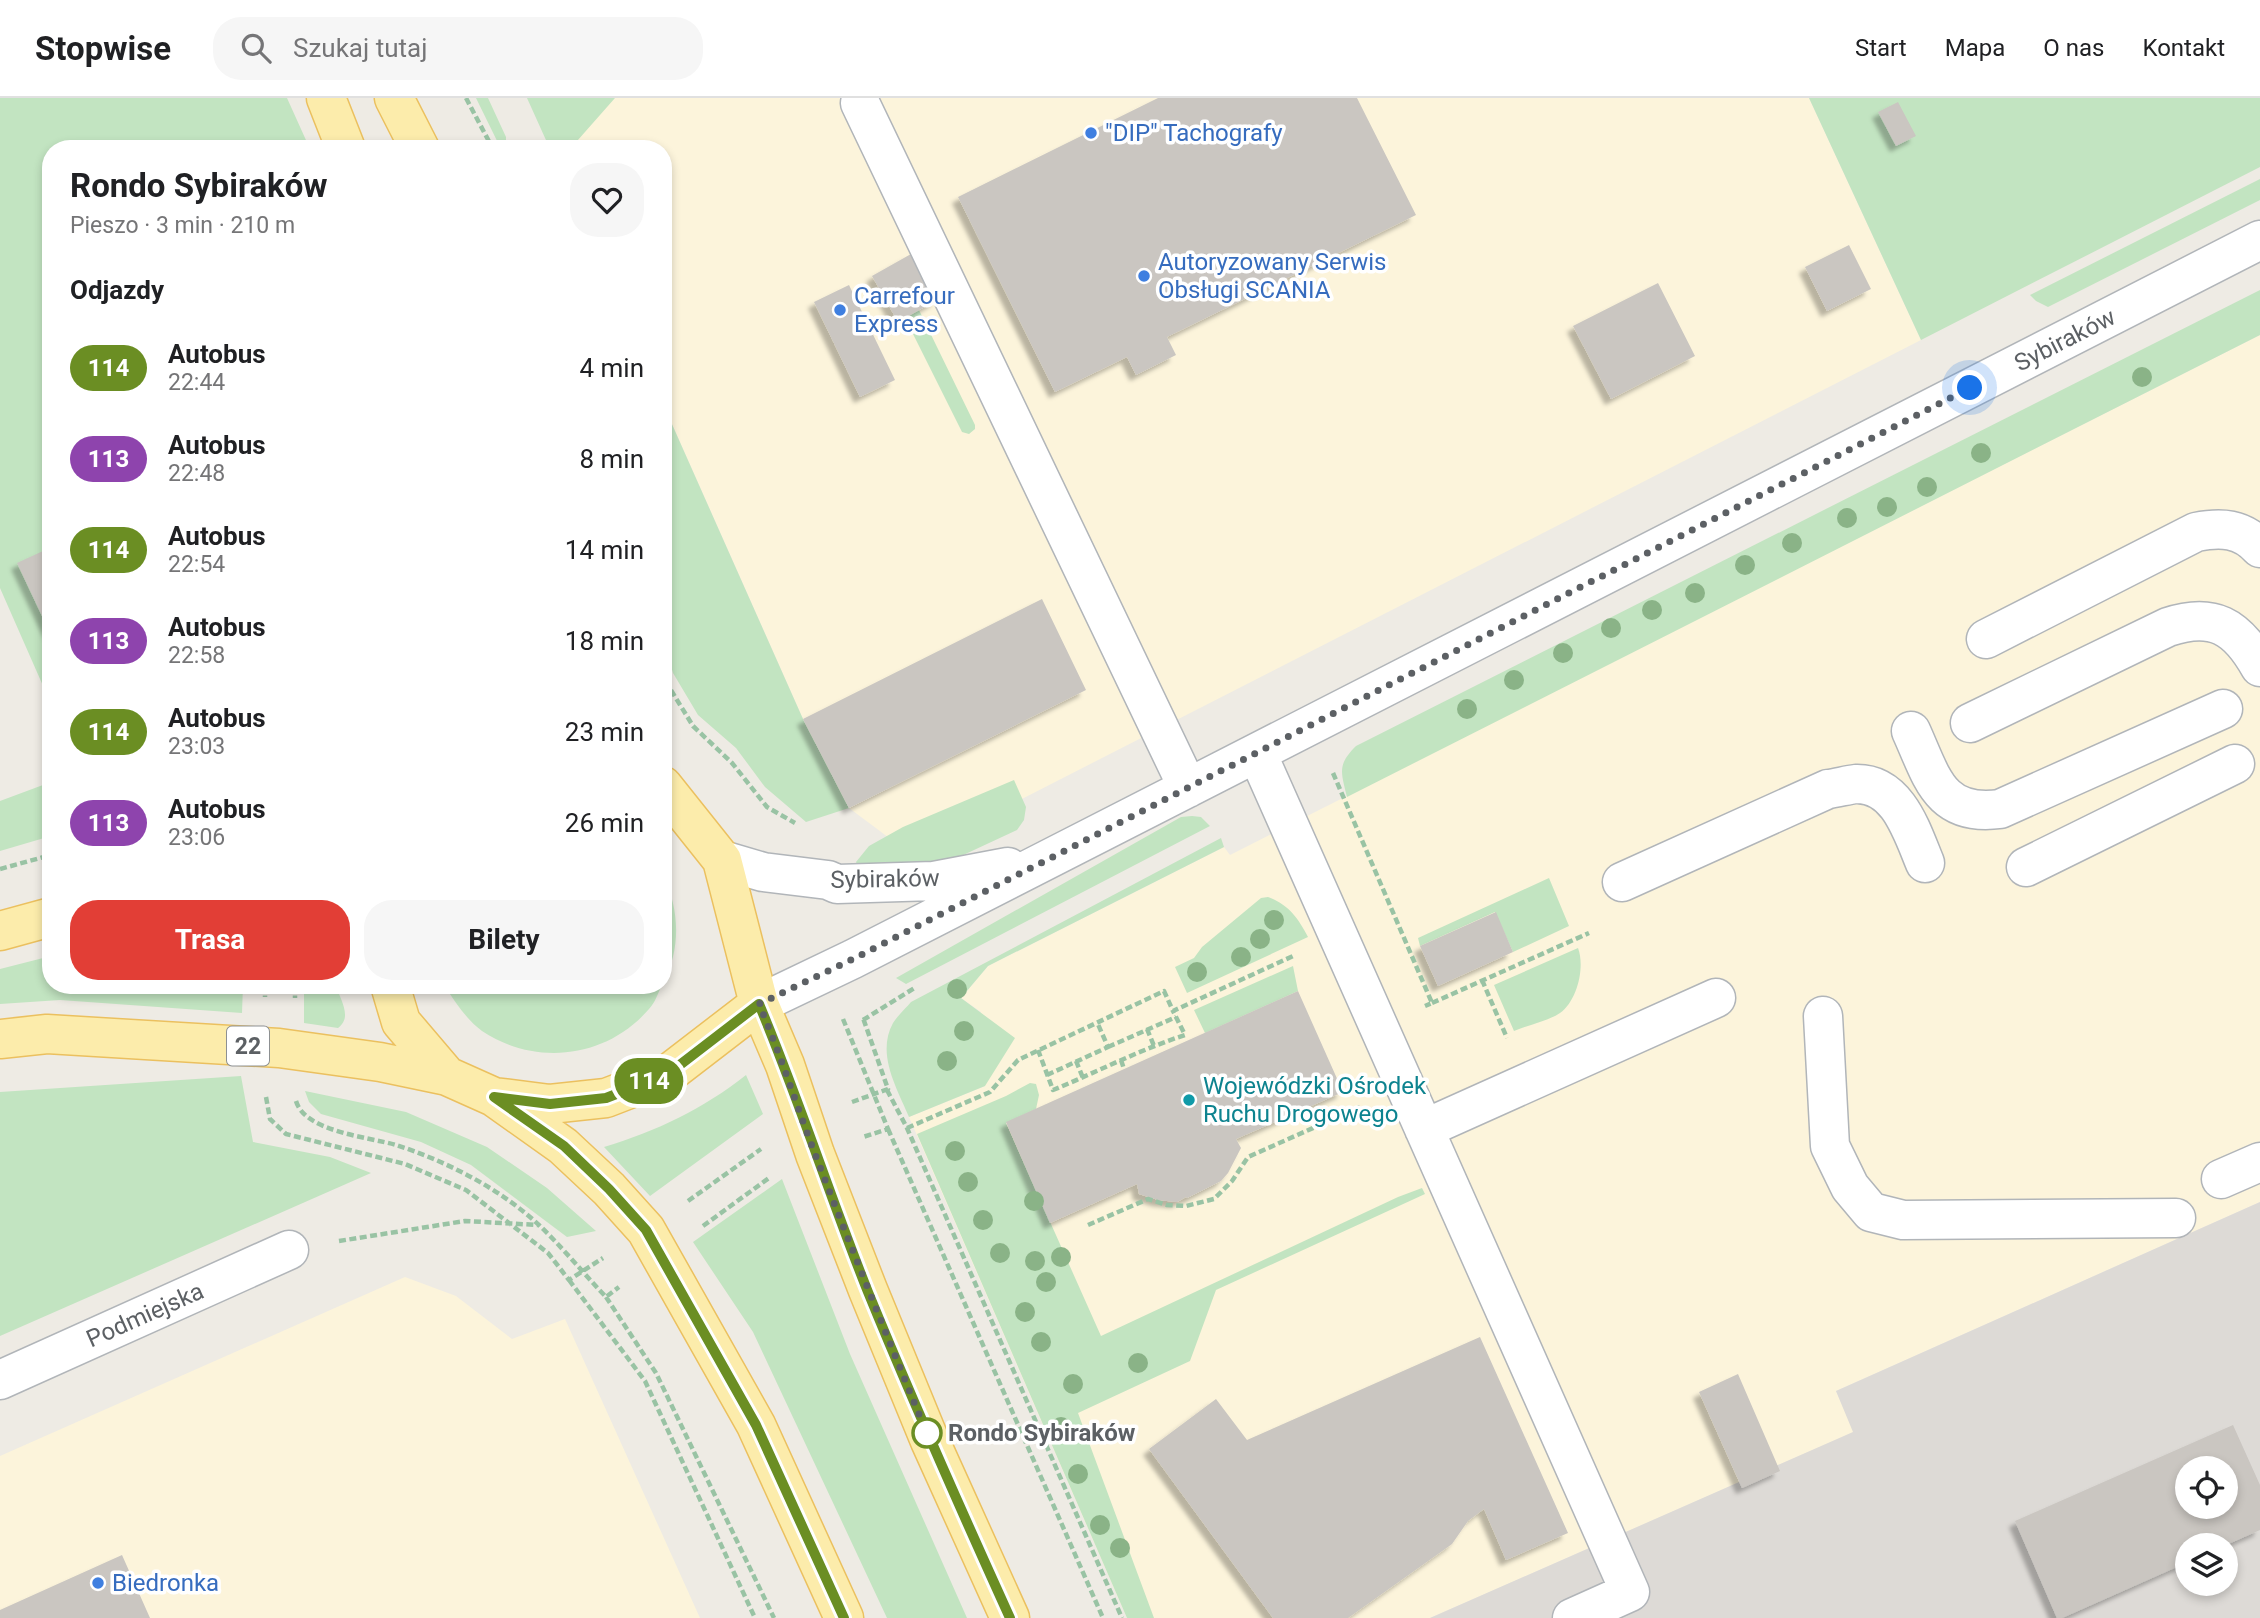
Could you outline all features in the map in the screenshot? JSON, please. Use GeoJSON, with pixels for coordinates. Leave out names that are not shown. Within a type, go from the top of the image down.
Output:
{"type":"FeatureCollection","features":[{"type":"Feature","properties":{"kind":"main road"},"geometry":{"type":"LineString","coordinates":[[326,98],[342,140]]}},
{"type":"Feature","properties":{"kind":"main road"},"geometry":{"type":"LineString","coordinates":[[394,98],[415,140]]}},
{"type":"Feature","properties":{"kind":"main road"},"geometry":{"type":"LineString","coordinates":[[672,797],[722,860],[759,1004],[785,1065],[802,1119],[930,1441],[1010,1618]]}},
{"type":"Feature","properties":{"kind":"main road"},"geometry":{"type":"LineString","coordinates":[[0,932],[42,920]]}},
{"type":"Feature","properties":{"kind":"main road","name":"22"},"geometry":{"type":"LineString","coordinates":[[393,994],[401,1022],[447,1076]]}},
{"type":"Feature","properties":{"kind":"main road","name":"22"},"geometry":{"type":"LineString","coordinates":[[494,1097],[550,1104],[606,1098],[668,1074],[759,1004]]}},
{"type":"Feature","properties":{"kind":"main road","name":"22"},"geometry":{"type":"LineString","coordinates":[[0,1039],[47,1034],[278,1048],[380,1062],[447,1076],[494,1097],[564,1146],[609,1189],[646,1230],[756,1425],[844,1618]]}},
{"type":"Feature","properties":{"kind":"street"},"geometry":{"type":"LineString","coordinates":[[860,103],[1188,788]]}},
{"type":"Feature","properties":{"kind":"street","name":"Sybiraków"},"geometry":{"type":"LineString","coordinates":[[759,1004],[1048,860],[2260,240]]}},
{"type":"Feature","properties":{"kind":"street"},"geometry":{"type":"LineString","coordinates":[[1986,639],[2196,532],[2217,528],[2236,531],[2253,540],[2260,548]]}},
{"type":"Feature","properties":{"kind":"street"},"geometry":{"type":"LineString","coordinates":[[1970,723],[2168,627],[2189,620],[2210,622],[2231,630],[2247,645],[2260,667]]}},
{"type":"Feature","properties":{"kind":"street"},"geometry":{"type":"LineString","coordinates":[[1911,731],[1936,786],[1955,804],[1981,811],[2000,809],[2223,709]]}},
{"type":"Feature","properties":{"kind":"street"},"geometry":{"type":"LineString","coordinates":[[1257,753],[1630,1592],[1572,1618]]}},
{"type":"Feature","properties":{"kind":"street"},"geometry":{"type":"LineString","coordinates":[[2026,867],[2235,764]]}},
{"type":"Feature","properties":{"kind":"street"},"geometry":{"type":"LineString","coordinates":[[1622,882],[1828,789],[1858,784],[1877,789],[1899,805],[1925,863]]}},
{"type":"Feature","properties":{"kind":"street","name":"Sybiraków"},"geometry":{"type":"LineString","coordinates":[[722,860],[763,872],[828,880],[837,884],[934,881],[1048,860]]}},
{"type":"Feature","properties":{"kind":"street"},"geometry":{"type":"LineString","coordinates":[[1424,1129],[1716,998]]}},
{"type":"Feature","properties":{"kind":"street"},"geometry":{"type":"LineString","coordinates":[[1823,1016],[1830,1146],[1850,1187],[1871,1212],[1903,1220],[2176,1218]]}},
{"type":"Feature","properties":{"kind":"street"},"geometry":{"type":"LineString","coordinates":[[2221,1179],[2260,1162]]}},
{"type":"Feature","properties":{"kind":"street","name":"Podmiejska"},"geometry":{"type":"LineString","coordinates":[[0,1380],[289,1250]]}},
{"type":"Feature","properties":{"kind":"path"},"geometry":{"type":"LineString","coordinates":[[466,98],[488,140]]}},
{"type":"Feature","properties":{"kind":"path"},"geometry":{"type":"LineString","coordinates":[[672,692],[693,726],[732,763],[767,807],[797,824]]}},
{"type":"Feature","properties":{"kind":"path"},"geometry":{"type":"LineString","coordinates":[[1333,774],[1432,1003]]}},
{"type":"Feature","properties":{"kind":"path"},"geometry":{"type":"LineString","coordinates":[[0,869],[42,857]]}},
{"type":"Feature","properties":{"kind":"path"},"geometry":{"type":"LineString","coordinates":[[1379,1027],[1589,933]]}},
{"type":"Feature","properties":{"kind":"path"},"geometry":{"type":"LineString","coordinates":[[1047,1076],[1339,935]]}},
{"type":"Feature","properties":{"kind":"path"},"geometry":{"type":"LineString","coordinates":[[1482,981],[1526,1083]]}},
{"type":"Feature","properties":{"kind":"path"},"geometry":{"type":"LineString","coordinates":[[907,1128],[990,1092],[1018,1060],[1038,1050],[1097,1022],[1164,991],[1185,1035],[1053,1090],[1038,1050]]}},
{"type":"Feature","properties":{"kind":"path"},"geometry":{"type":"LineString","coordinates":[[1097,1022],[1108,1047]]}},
{"type":"Feature","properties":{"kind":"path"},"geometry":{"type":"LineString","coordinates":[[1147,1030],[1154,1046]]}},
{"type":"Feature","properties":{"kind":"path"},"geometry":{"type":"LineString","coordinates":[[1121,1060],[1124,1069]]}},
{"type":"Feature","properties":{"kind":"path"},"geometry":{"type":"LineString","coordinates":[[1076,1061],[1083,1078]]}},
{"type":"Feature","properties":{"kind":"path"},"geometry":{"type":"LineString","coordinates":[[887,1090],[907,1128],[1122,1618]]}},
{"type":"Feature","properties":{"kind":"path"},"geometry":{"type":"LineString","coordinates":[[1087,1226],[1148,1199],[1167,1205],[1186,1206],[1214,1199],[1232,1181],[1248,1157],[1363,1106]]}},
{"type":"Feature","properties":{"kind":"path"},"geometry":{"type":"LineString","coordinates":[[888,1129],[1103,1618]]}},
{"type":"Feature","properties":{"kind":"path"},"geometry":{"type":"LineString","coordinates":[[289,1250],[465,1221],[539,1225]]}},
{"type":"Feature","properties":{"kind":"path"},"geometry":{"type":"LineString","coordinates":[[569,1280],[645,1381],[755,1618]]}},
{"type":"Feature","properties":{"kind":"path"},"geometry":{"type":"LineString","coordinates":[[606,1297],[656,1373],[774,1618]]}},
{"type":"Feature","properties":{"kind":"shaded area"},"geometry":{"type":"Polygon","coordinates":[[[609,98],[1809,98],[1921,340],[912,855],[849,808],[803,719],[672,424],[672,140],[575,140],[609,98]]]}},
{"type":"Feature","properties":{"kind":"shaded area"},"geometry":{"type":"Polygon","coordinates":[[[2260,335],[2260,1202],[1836,1391],[1854,1432],[1430,1618],[1127,1618],[909,1117],[985,1086],[981,1012],[961,998],[988,966],[1224,847],[1230,855],[2260,335]]]}},
{"type":"Feature","properties":{"kind":"shaded area"},"geometry":{"type":"Polygon","coordinates":[[[2260,1202],[2260,1618],[1430,1618],[1853,1432],[1836,1391],[2260,1202]]]}},
{"type":"Feature","properties":{"kind":"shaded area"},"geometry":{"type":"Polygon","coordinates":[[[405,1277],[456,1296],[512,1339],[565,1319],[700,1618],[0,1618],[0,1456],[405,1277]]]}},
{"type":"Feature","properties":{"kind":"green space"},"geometry":{"type":"Polygon","coordinates":[[[0,98],[287,98],[306,140],[42,140],[42,684],[0,588],[0,98]]]}},
{"type":"Feature","properties":{"kind":"green space"},"geometry":{"type":"Polygon","coordinates":[[[476,98],[488,98],[506,137],[506,140],[497,140],[476,98]]]}},
{"type":"Feature","properties":{"kind":"green space"},"geometry":{"type":"Polygon","coordinates":[[[527,98],[615,98],[578,140],[546,140],[527,98]]]}},
{"type":"Feature","properties":{"kind":"green space"},"geometry":{"type":"Polygon","coordinates":[[[1809,98],[2260,98],[2260,167],[1921,340],[1809,98]]]}},
{"type":"Feature","properties":{"kind":"green space"},"geometry":{"type":"Polygon","coordinates":[[[2260,179],[2260,200],[2048,307],[2030,295],[2260,179]]]}},
{"type":"Feature","properties":{"kind":"green space"},"geometry":{"type":"Polygon","coordinates":[[[2260,290],[2260,335],[1347,797],[1342,769],[1346,758],[1356,746],[2260,290]]]}},
{"type":"Feature","properties":{"kind":"green space"},"geometry":{"type":"Polygon","coordinates":[[[919,310],[975,425],[975,429],[969,434],[962,432],[905,318],[919,310]]]}},
{"type":"Feature","properties":{"kind":"green space"},"geometry":{"type":"Polygon","coordinates":[[[672,424],[803,719],[849,808],[806,822],[765,787],[736,748],[698,715],[673,673],[672,424]]]}},
{"type":"Feature","properties":{"kind":"green space"},"geometry":{"type":"Polygon","coordinates":[[[1014,780],[1026,807],[1024,820],[1017,830],[959,857],[906,866],[858,867],[856,862],[869,846],[903,827],[1014,780]]]}},
{"type":"Feature","properties":{"kind":"green space"},"geometry":{"type":"Polygon","coordinates":[[[42,785],[42,839],[0,851],[0,801],[42,785]]]}},
{"type":"Feature","properties":{"kind":"green space"},"geometry":{"type":"Polygon","coordinates":[[[1181,817],[1201,817],[1210,826],[906,984],[896,978],[1181,817]]]}},
{"type":"Feature","properties":{"kind":"green space"},"geometry":{"type":"Polygon","coordinates":[[[1221,838],[1224,847],[988,966],[961,998],[1015,1038],[985,1086],[909,1117],[890,1071],[887,1047],[893,1023],[911,1002],[1221,838]]]}},
{"type":"Feature","properties":{"kind":"green space"},"geometry":{"type":"Polygon","coordinates":[[[1549,878],[1569,926],[1513,952],[1495,912],[1420,946],[1418,938],[1549,878]]]}},
{"type":"Feature","properties":{"kind":"green space"},"geometry":{"type":"Polygon","coordinates":[[[1268,897],[1292,913],[1308,937],[1187,993],[1175,967],[1194,958],[1202,947],[1261,898],[1268,897]]]}},
{"type":"Feature","properties":{"kind":"green space"},"geometry":{"type":"Polygon","coordinates":[[[672,898],[676,929],[672,960],[672,898]]]}},
{"type":"Feature","properties":{"kind":"green space"},"geometry":{"type":"Polygon","coordinates":[[[1578,948],[1580,973],[1575,991],[1566,1007],[1550,1018],[1514,1031],[1494,985],[1578,948]]]}},
{"type":"Feature","properties":{"kind":"green space"},"geometry":{"type":"Polygon","coordinates":[[[42,958],[42,994],[243,994],[242,1013],[60,1000],[0,1004],[0,969],[42,958]]]}},
{"type":"Feature","properties":{"kind":"green space"},"geometry":{"type":"Polygon","coordinates":[[[1293,966],[1298,991],[1205,1033],[1194,1010],[1293,966]]]}},
{"type":"Feature","properties":{"kind":"green space"},"geometry":{"type":"Polygon","coordinates":[[[304,994],[339,994],[345,1019],[338,1028],[304,1023],[304,994]]]}},
{"type":"Feature","properties":{"kind":"green space"},"geometry":{"type":"Polygon","coordinates":[[[450,994],[658,994],[649,1009],[613,1038],[570,1052],[525,1050],[503,1042],[482,1031],[450,994]]]}},
{"type":"Feature","properties":{"kind":"green space"},"geometry":{"type":"Polygon","coordinates":[[[746,1075],[763,1114],[650,1196],[604,1147],[679,1118],[746,1075]]]}},
{"type":"Feature","properties":{"kind":"green space"},"geometry":{"type":"Polygon","coordinates":[[[241,1076],[253,1142],[330,1157],[371,1173],[0,1336],[0,1092],[241,1076]]]}},
{"type":"Feature","properties":{"kind":"green space"},"geometry":{"type":"Polygon","coordinates":[[[1030,1083],[1036,1084],[1039,1095],[1036,1109],[1006,1123],[1101,1336],[1398,1197],[1422,1188],[1425,1194],[1216,1290],[1190,1361],[1078,1413],[1154,1618],[1127,1618],[917,1134],[1030,1083]]]}},
{"type":"Feature","properties":{"kind":"green space"},"geometry":{"type":"Polygon","coordinates":[[[305,1091],[406,1112],[487,1147],[547,1188],[596,1231],[567,1237],[471,1165],[421,1142],[321,1114],[309,1102],[305,1091]]]}},
{"type":"Feature","properties":{"kind":"green space"},"geometry":{"type":"Polygon","coordinates":[[[782,1179],[850,1354],[967,1618],[887,1618],[753,1332],[693,1242],[782,1179]]]}},
{"type":"Feature","properties":{"kind":"building","name":"Autoryzowany Serwis Obsługi SCANIA"},"geometry":{"type":"Polygon","coordinates":[[[1158,98],[1357,98],[1416,215],[1167,337],[1176,355],[1136,375],[1127,357],[1055,392],[958,197],[1158,98]]]}},
{"type":"Feature","properties":{"kind":"building"},"geometry":{"type":"Polygon","coordinates":[[[1898,102],[1916,136],[1896,146],[1878,112],[1898,102]]]}},
{"type":"Feature","properties":{"kind":"building"},"geometry":{"type":"Polygon","coordinates":[[[1849,245],[1871,289],[1827,311],[1805,267],[1849,245]]]}},
{"type":"Feature","properties":{"kind":"building"},"geometry":{"type":"Polygon","coordinates":[[[911,254],[937,300],[898,322],[872,276],[911,254]]]}},
{"type":"Feature","properties":{"kind":"building"},"geometry":{"type":"Polygon","coordinates":[[[1658,283],[1695,356],[1611,399],[1573,326],[1658,283]]]}},
{"type":"Feature","properties":{"kind":"building"},"geometry":{"type":"Polygon","coordinates":[[[849,285],[895,380],[860,397],[814,302],[849,285]]]}},
{"type":"Feature","properties":{"kind":"building"},"geometry":{"type":"Polygon","coordinates":[[[42,551],[42,616],[17,563],[42,551]]]}},
{"type":"Feature","properties":{"kind":"building"},"geometry":{"type":"Polygon","coordinates":[[[1042,599],[1086,690],[849,808],[803,719],[1042,599]]]}},
{"type":"Feature","properties":{"kind":"building"},"geometry":{"type":"Polygon","coordinates":[[[1496,912],[1513,952],[1438,986],[1420,946],[1496,912]]]}},
{"type":"Feature","properties":{"kind":"building","name":"Wojewódzki Ośrodek Ruchu Drogowego"},"geometry":{"type":"Polygon","coordinates":[[[1298,991],[1343,1092],[1236,1139],[1241,1148],[1228,1173],[1221,1181],[1187,1198],[1177,1202],[1158,1200],[1139,1194],[1137,1184],[1050,1223],[1006,1122],[1298,991]]]}},
{"type":"Feature","properties":{"kind":"building"},"geometry":{"type":"Polygon","coordinates":[[[1480,1337],[1568,1533],[1506,1560],[1484,1509],[1468,1521],[1452,1544],[1348,1618],[1273,1618],[1149,1449],[1216,1399],[1247,1440],[1480,1337]]]}},
{"type":"Feature","properties":{"kind":"building"},"geometry":{"type":"Polygon","coordinates":[[[1738,1374],[1780,1471],[1742,1488],[1699,1392],[1738,1374]]]}},
{"type":"Feature","properties":{"kind":"building"},"geometry":{"type":"Polygon","coordinates":[[[2233,1425],[2260,1485],[2260,1530],[2238,1540],[2238,1533],[2175,1533],[2175,1568],[2057,1618],[2015,1521],[2233,1425]]]}},
{"type":"Feature","properties":{"kind":"building","name":"Biedronka"},"geometry":{"type":"Polygon","coordinates":[[[122,1555],[150,1618],[0,1618],[0,1610],[122,1555]]]}},
{"type":"Feature","properties":{"kind":"bus line","name":"114"},"geometry":{"type":"LineString","coordinates":[[844,1618],[756,1425],[646,1230],[609,1189],[564,1146],[494,1097],[550,1104],[606,1098],[668,1074],[759,1004],[785,1065],[802,1119],[868,1290],[930,1441],[1010,1618]]}},
{"type":"Feature","properties":{"kind":"place","name":"\"DIP\" Tachografy"},"geometry":{"type":"Point","coordinates":[1091,133]}},
{"type":"Feature","properties":{"kind":"place","name":"Autoryzowany Serwis Obsługi SCANIA"},"geometry":{"type":"Point","coordinates":[1144,276]}},
{"type":"Feature","properties":{"kind":"place","name":"Carrefour Express"},"geometry":{"type":"Point","coordinates":[840,310]}},
{"type":"Feature","properties":{"kind":"place","name":"Wojewódzki Ośrodek Ruchu Drogowego"},"geometry":{"type":"Point","coordinates":[1189,1100]}},
{"type":"Feature","properties":{"kind":"place","name":"Rondo Sybiraków"},"geometry":{"type":"Point","coordinates":[927,1433]}},
{"type":"Feature","properties":{"kind":"place","name":"Biedronka"},"geometry":{"type":"Point","coordinates":[98,1583]}},
{"type":"Feature","properties":{"kind":"route"},"geometry":{"type":"LineString","coordinates":[[927,1433],[930,1441],[868,1290],[802,1119],[785,1065],[759,1004],[853,959],[1970,388]]}}]}
